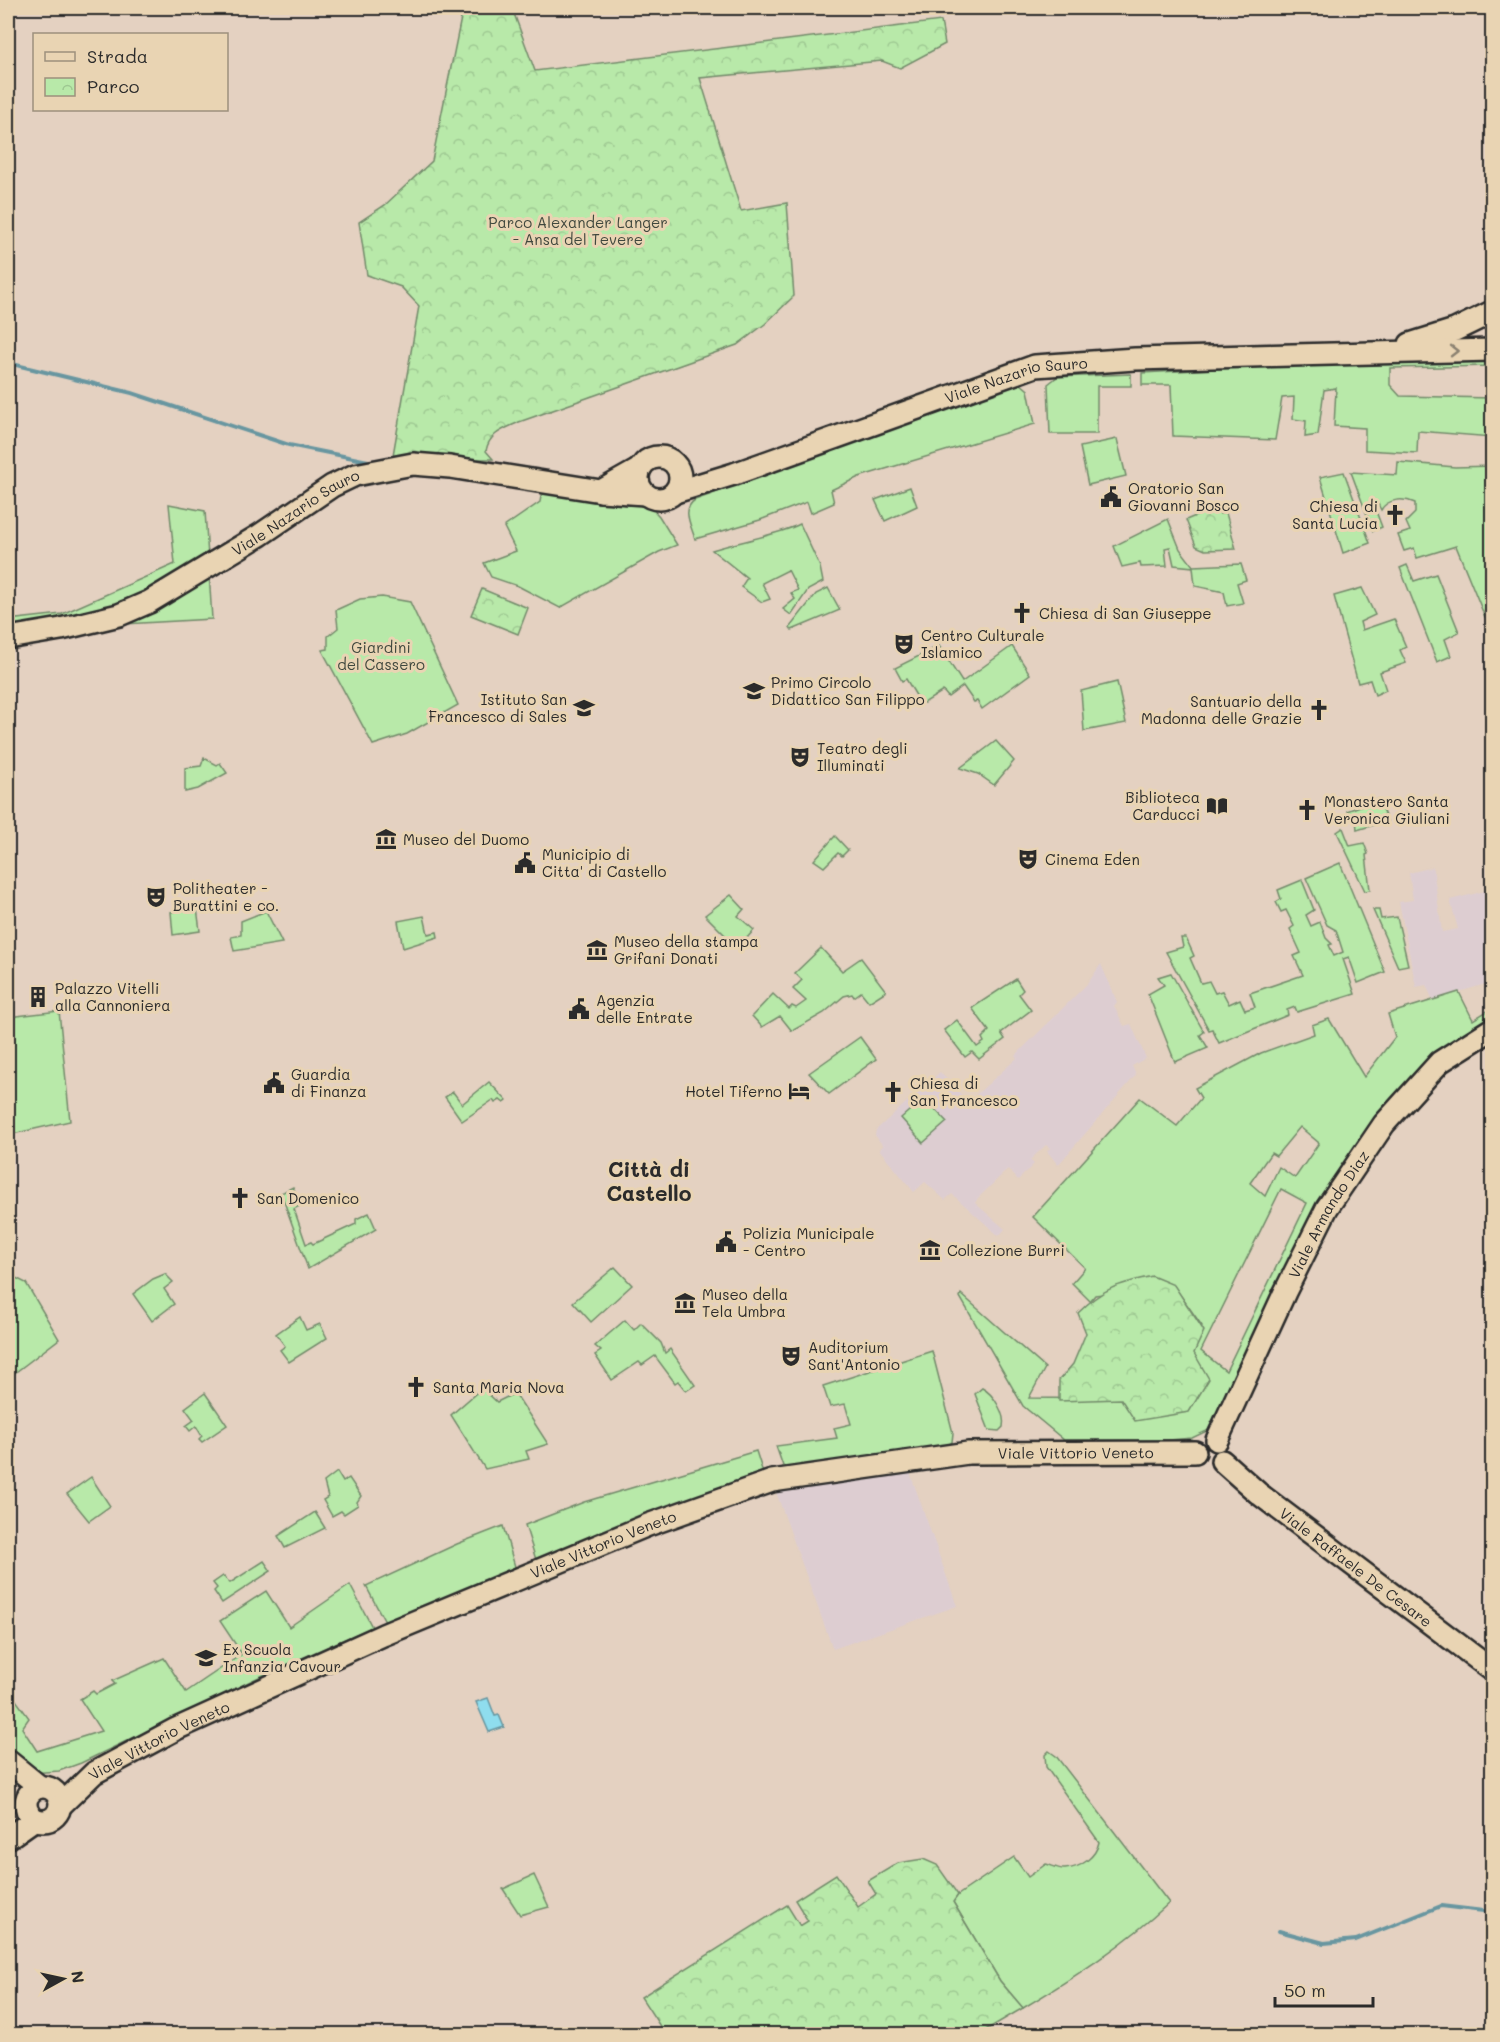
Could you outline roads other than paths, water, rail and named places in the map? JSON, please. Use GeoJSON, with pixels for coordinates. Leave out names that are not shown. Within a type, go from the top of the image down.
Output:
{"type":"FeatureCollection","features":[{"type":"Feature","properties":{"kind":"main road","name":"Viale Nazario Sauro"},"geometry":{"type":"LineString","coordinates":[[1374,352],[1426,340],[1492,312]]}},
{"type":"Feature","properties":{"kind":"main road","name":"Viale Nazario Sauro"},"geometry":{"type":"LineString","coordinates":[[675,492],[724,478],[1035,366],[1135,359],[1492,350]]}},
{"type":"Feature","properties":{"kind":"main road"},"geometry":{"type":"LineString","coordinates":[[601,491],[655,458],[665,458],[687,470],[724,478]]}},
{"type":"Feature","properties":{"kind":"main road"},"geometry":{"type":"LineString","coordinates":[[640,468],[638,484],[645,494],[660,500],[675,492],[680,477],[674,463]]}},
{"type":"Feature","properties":{"kind":"main road","name":"Viale Nazario Sauro"},"geometry":{"type":"LineString","coordinates":[[8,638],[61,629],[119,615],[149,602],[260,535],[332,486],[355,475],[413,464],[460,468],[601,491],[645,494]]}},
{"type":"Feature","properties":{"kind":"main road","name":"Viale Armando Diaz"},"geometry":{"type":"LineString","coordinates":[[1217,1440],[1324,1213],[1384,1124],[1440,1062],[1492,1029]]}},
{"type":"Feature","properties":{"kind":"main road"},"geometry":{"type":"LineString","coordinates":[[1202,1440],[1217,1440],[1223,1448],[1222,1461],[1214,1467],[1205,1467],[1197,1461],[1195,1452],[1202,1440]]}},
{"type":"Feature","properties":{"kind":"main road","name":"Viale Vittorio Veneto"},"geometry":{"type":"LineString","coordinates":[[40,1801],[176,1729],[383,1635],[648,1525],[772,1481],[968,1453],[1195,1452]]}},
{"type":"Feature","properties":{"kind":"main road","name":"Viale Raffaele De Cesare"},"geometry":{"type":"LineString","coordinates":[[1222,1461],[1258,1493],[1492,1670]]}},
{"type":"Feature","properties":{"kind":"main road"},"geometry":{"type":"LineString","coordinates":[[8,1761],[40,1801]]}},
{"type":"Feature","properties":{"kind":"main road"},"geometry":{"type":"LineString","coordinates":[[8,1768],[40,1801]]}},
{"type":"Feature","properties":{"kind":"main road"},"geometry":{"type":"LineString","coordinates":[[8,1826],[40,1801]]}},
{"type":"Feature","properties":{"kind":"main road"},"geometry":{"type":"LineString","coordinates":[[8,1838],[40,1801]]}},
{"type":"Feature","properties":{"kind":"water"},"geometry":{"type":"Polygon","coordinates":[[[488,1698],[495,1716],[499,1715],[504,1727],[489,1732],[476,1702],[488,1698]]]}},
{"type":"Feature","properties":{"kind":"waterway"},"geometry":{"type":"LineString","coordinates":[[8,363],[132,393],[289,445],[368,461]]}},
{"type":"Feature","properties":{"kind":"waterway"},"geometry":{"type":"LineString","coordinates":[[1279,1931],[1324,1943],[1356,1940],[1441,1906],[1492,1912]]}},
{"type":"Feature","properties":{"kind":"place","name":"Oratorio San Giovanni Bosco"},"geometry":{"type":"Point","coordinates":[1111,497]}},
{"type":"Feature","properties":{"kind":"place","name":"Chiesa di Santa Lucia"},"geometry":{"type":"Point","coordinates":[1395,515]}},
{"type":"Feature","properties":{"kind":"place","name":"Chiesa di San Giuseppe"},"geometry":{"type":"Point","coordinates":[1022,613]}},
{"type":"Feature","properties":{"kind":"place","name":"Centro Culturale Islamico"},"geometry":{"type":"Point","coordinates":[904,644]}},
{"type":"Feature","properties":{"kind":"place","name":"Primo Circolo Didattico San Filippo"},"geometry":{"type":"Point","coordinates":[754,691]}},
{"type":"Feature","properties":{"kind":"place","name":"Istituto San Francesco di Sales"},"geometry":{"type":"Point","coordinates":[584,708]}},
{"type":"Feature","properties":{"kind":"place","name":"Santuario della Madonna delle Grazie"},"geometry":{"type":"Point","coordinates":[1319,710]}},
{"type":"Feature","properties":{"kind":"place","name":"Teatro degli Illuminati"},"geometry":{"type":"Point","coordinates":[800,757]}},
{"type":"Feature","properties":{"kind":"place","name":"Biblioteca Carducci"},"geometry":{"type":"Point","coordinates":[1217,806]}},
{"type":"Feature","properties":{"kind":"place","name":"Monastero Santa Veronica Giuliani"},"geometry":{"type":"Point","coordinates":[1307,810]}},
{"type":"Feature","properties":{"kind":"place","name":"Museo del Duomo"},"geometry":{"type":"Point","coordinates":[386,839]}},
{"type":"Feature","properties":{"kind":"place","name":"Cinema Eden"},"geometry":{"type":"Point","coordinates":[1028,859]}},
{"type":"Feature","properties":{"kind":"place","name":"Municipio di Citta' di Castello"},"geometry":{"type":"Point","coordinates":[525,863]}},
{"type":"Feature","properties":{"kind":"place","name":"Politheater - Burattini e co."},"geometry":{"type":"Point","coordinates":[156,897]}},
{"type":"Feature","properties":{"kind":"place","name":"Museo della stampa Grifani Donati"},"geometry":{"type":"Point","coordinates":[597,950]}},
{"type":"Feature","properties":{"kind":"place","name":"Palazzo Vitelli alla Cannoniera"},"geometry":{"type":"Point","coordinates":[38,997]}},
{"type":"Feature","properties":{"kind":"place","name":"Agenzia delle Entrate"},"geometry":{"type":"Point","coordinates":[579,1009]}},
{"type":"Feature","properties":{"kind":"place","name":"Guardia di Finanza"},"geometry":{"type":"Point","coordinates":[274,1083]}},
{"type":"Feature","properties":{"kind":"place","name":"Hotel Tiferno"},"geometry":{"type":"Point","coordinates":[799,1091]}},
{"type":"Feature","properties":{"kind":"place","name":"Chiesa di San Francesco"},"geometry":{"type":"Point","coordinates":[893,1092]}},
{"type":"Feature","properties":{"kind":"place","name":"San Domenico"},"geometry":{"type":"Point","coordinates":[240,1198]}},
{"type":"Feature","properties":{"kind":"place","name":"Polizia Municipale - Centro"},"geometry":{"type":"Point","coordinates":[726,1242]}},
{"type":"Feature","properties":{"kind":"place","name":"Collezione Burri"},"geometry":{"type":"Point","coordinates":[930,1250]}},
{"type":"Feature","properties":{"kind":"place","name":"Museo della Tela Umbra"},"geometry":{"type":"Point","coordinates":[685,1303]}},
{"type":"Feature","properties":{"kind":"place","name":"Auditorium Sant'Antonio"},"geometry":{"type":"Point","coordinates":[791,1356]}},
{"type":"Feature","properties":{"kind":"place","name":"Santa Maria Nova"},"geometry":{"type":"Point","coordinates":[416,1387]}},
{"type":"Feature","properties":{"kind":"place","name":"Ex Scuola Infanzia Cavour"},"geometry":{"type":"Point","coordinates":[206,1658]}},
{"type":"Feature","properties":{"kind":"district","name":"Città di Castello"},"geometry":{"type":"Point","coordinates":[649,1180]}},
{"type":"Feature","properties":{"kind":"park label","name":"Parco Alexander Langer - Ansa del Tevere"},"geometry":{"type":"Point","coordinates":[578,230]}},
{"type":"Feature","properties":{"kind":"park label","name":"Giardini del Cassero"},"geometry":{"type":"Point","coordinates":[381,656]}}]}
